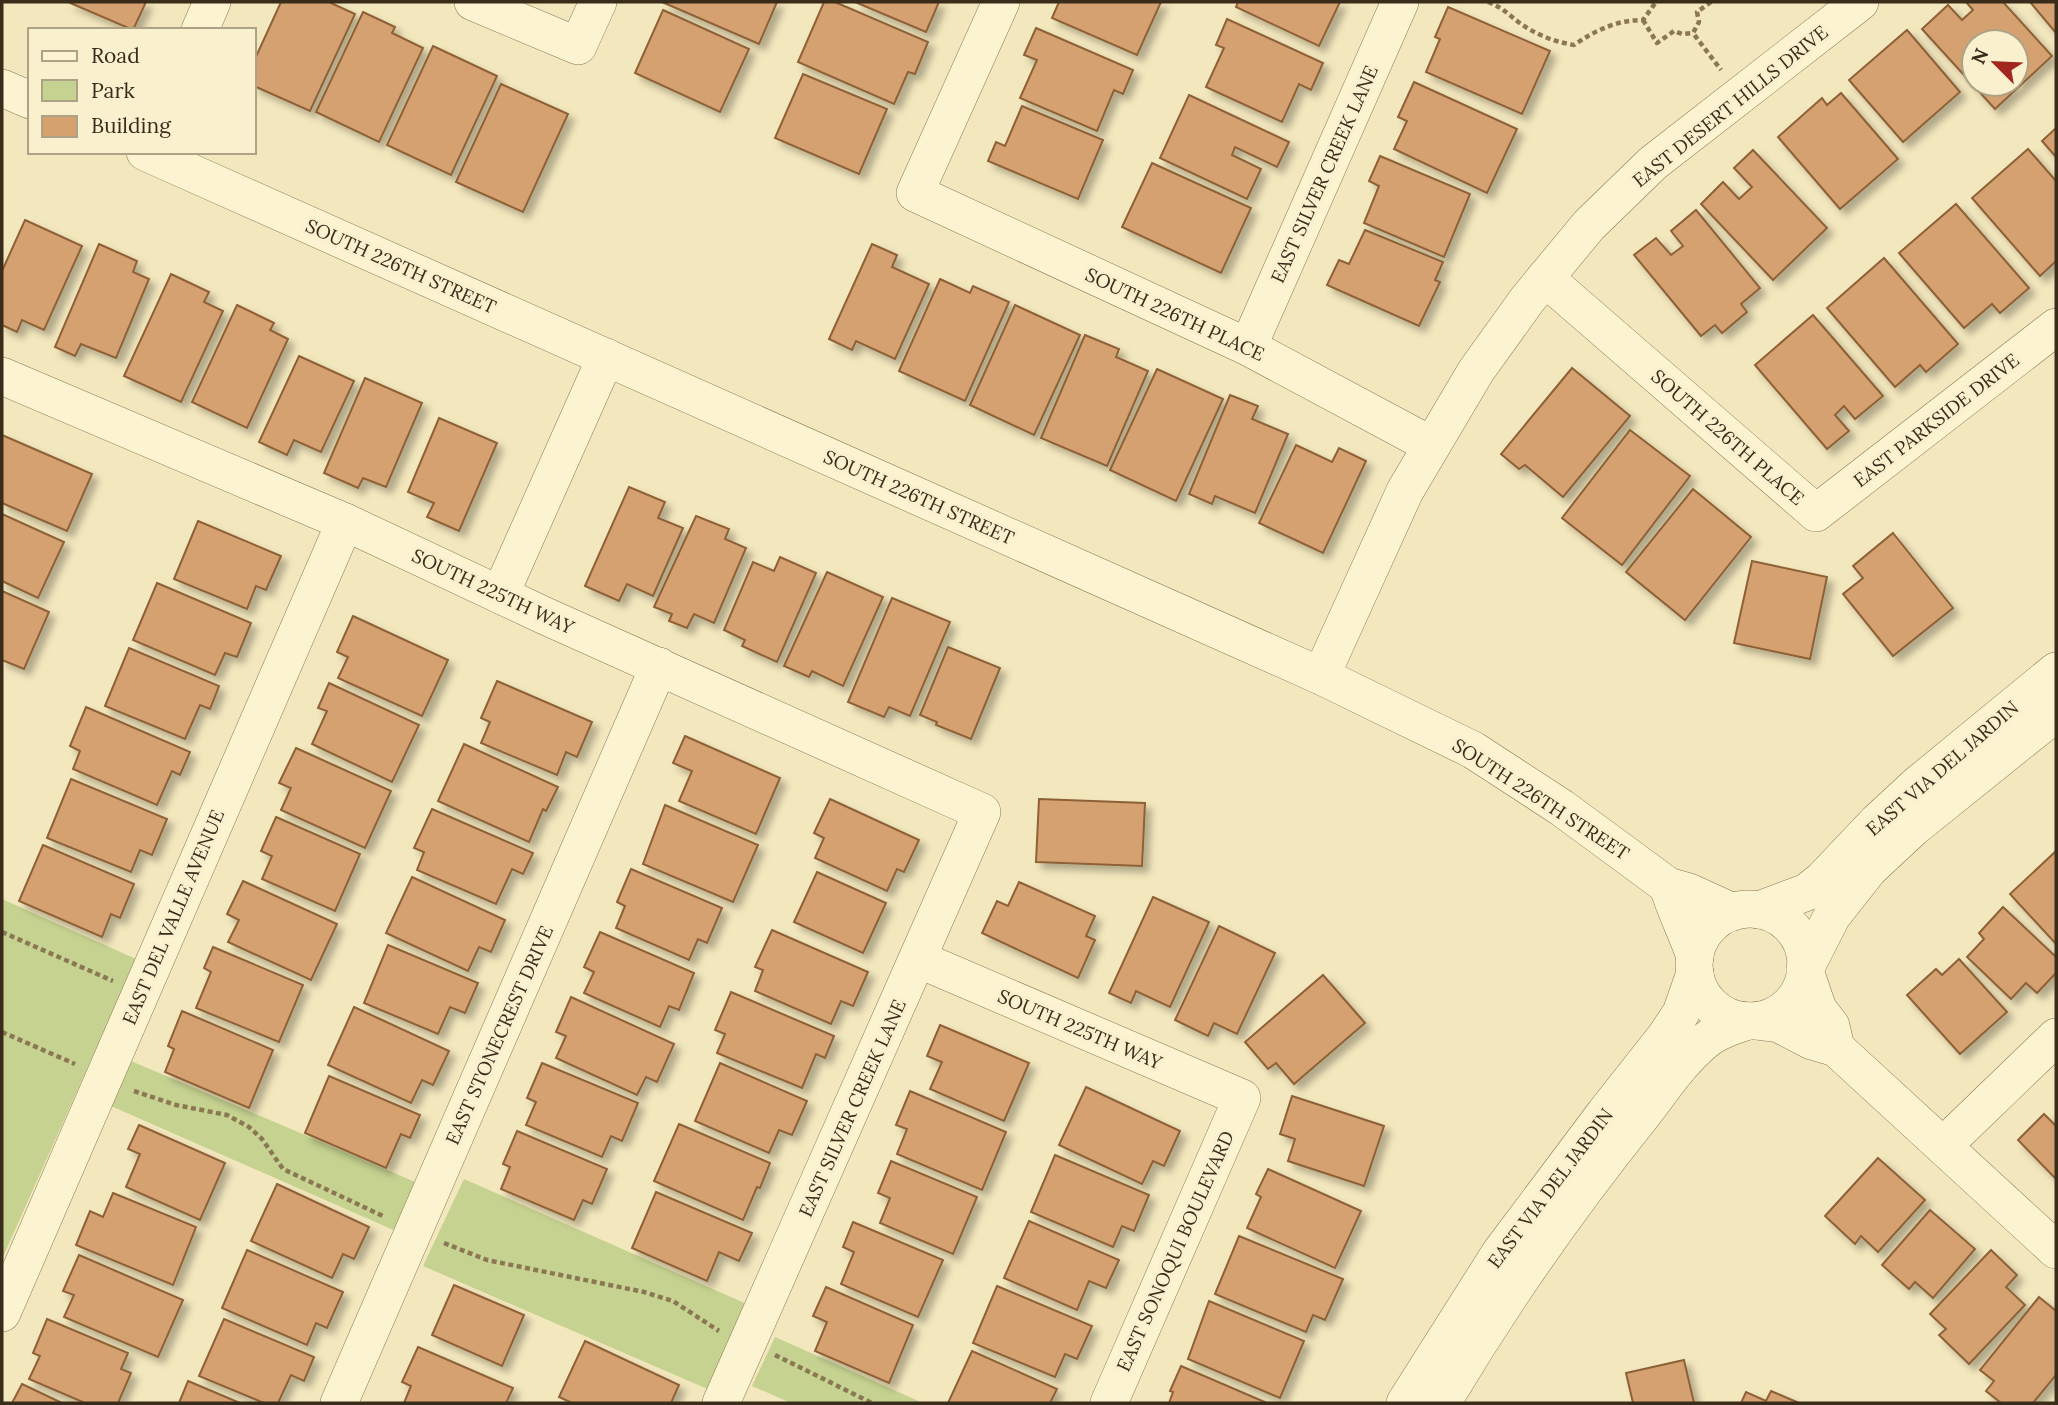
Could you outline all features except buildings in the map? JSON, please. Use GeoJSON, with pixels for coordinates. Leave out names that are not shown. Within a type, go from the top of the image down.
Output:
{"type":"FeatureCollection","features":[{"type":"Feature","properties":{"kind":"street"},"geometry":{"type":"LineString","coordinates":[[201,28],[212,2]]}},
{"type":"Feature","properties":{"kind":"street"},"geometry":{"type":"LineString","coordinates":[[473,2],[579,46],[598,2]]}},
{"type":"Feature","properties":{"kind":"street","name":"SOUTH 226TH PLACE"},"geometry":{"type":"LineString","coordinates":[[1000,2],[915,193],[1248,347],[1431,444]]}},
{"type":"Feature","properties":{"kind":"street","name":"EAST SILVER CREEK LANE"},"geometry":{"type":"LineString","coordinates":[[1248,347],[1400,2]]}},
{"type":"Feature","properties":{"kind":"street","name":"EAST DESERT HILLS DRIVE"},"geometry":{"type":"LineString","coordinates":[[1321,676],[1405,491],[1431,444],[1476,371],[1545,278],[1589,225],[1653,163],[1860,2]]}},
{"type":"Feature","properties":{"kind":"street"},"geometry":{"type":"LineString","coordinates":[[2,88],[28,99]]}},
{"type":"Feature","properties":{"kind":"street","name":"SOUTH 226TH STREET"},"geometry":{"type":"LineString","coordinates":[[148,154],[1321,676],[1473,750],[1562,808],[1668,886],[1746,911]]}},
{"type":"Feature","properties":{"kind":"street","name":"SOUTH 226TH PLACE"},"geometry":{"type":"LineString","coordinates":[[1545,278],[1816,513]]}},
{"type":"Feature","properties":{"kind":"street","name":"EAST PARKSIDE DRIVE"},"geometry":{"type":"LineString","coordinates":[[1816,513],[2056,327]]}},
{"type":"Feature","properties":{"kind":"street"},"geometry":{"type":"LineString","coordinates":[[500,595],[606,358]]}},
{"type":"Feature","properties":{"kind":"street","name":"SOUTH 225TH WAY"},"geometry":{"type":"LineString","coordinates":[[2,376],[345,522],[500,595],[982,812]]}},
{"type":"Feature","properties":{"kind":"street","name":"EAST DEL VALLE AVENUE"},"geometry":{"type":"LineString","coordinates":[[2,1313],[345,522]]}},
{"type":"Feature","properties":{"kind":"street","name":"EAST STONECREST DRIVE"},"geometry":{"type":"LineString","coordinates":[[339,1403],[659,666]]}},
{"type":"Feature","properties":{"kind":"street","name":"EAST VIA DEL JARDIN"},"geometry":{"type":"LineString","coordinates":[[1746,911],[1807,892],[1917,785],[2056,671]]}},
{"type":"Feature","properties":{"kind":"street","name":"EAST VIA DEL JARDIN"},"geometry":{"type":"LineString","coordinates":[[1805,970],[1832,916],[1869,869],[1913,828],[2056,713]]}},
{"type":"Feature","properties":{"kind":"street","name":"EAST SILVER CREEK LANE"},"geometry":{"type":"LineString","coordinates":[[721,1403],[982,812]]}},
{"type":"Feature","properties":{"kind":"street"},"geometry":{"type":"LineString","coordinates":[[1668,886],[1675,912],[1688,935],[1703,995],[1719,1012],[1732,1018],[1779,1024],[1812,1041],[1836,1048],[2056,1250]]}},
{"type":"Feature","properties":{"kind":"street"},"geometry":{"type":"LineString","coordinates":[[1695,965],[1699,942],[1719,918],[1746,911],[1775,915],[1788,925],[1798,937],[1804,953],[1803,983],[1789,1004],[1768,1018],[1752,1021]]}},
{"type":"Feature","properties":{"kind":"street","name":"SOUTH 225TH WAY"},"geometry":{"type":"LineString","coordinates":[[918,959],[1242,1098]]}},
{"type":"Feature","properties":{"kind":"street","name":"EAST VIA DEL JARDIN"},"geometry":{"type":"LineString","coordinates":[[1405,1403],[1500,1253],[1681,1013],[1695,965]]}},
{"type":"Feature","properties":{"kind":"street"},"geometry":{"type":"LineString","coordinates":[[1805,970],[1818,1009],[1831,1026],[1836,1048]]}},
{"type":"Feature","properties":{"kind":"street","name":"EAST VIA DEL JARDIN"},"geometry":{"type":"LineString","coordinates":[[1442,1403],[1496,1314],[1537,1255],[1662,1088],[1706,1040],[1724,1030],[1752,1021]]}},
{"type":"Feature","properties":{"kind":"street"},"geometry":{"type":"LineString","coordinates":[[1943,1146],[2056,1037]]}},
{"type":"Feature","properties":{"kind":"street","name":"EAST SONOQUI BOULEVARD"},"geometry":{"type":"LineString","coordinates":[[1109,1403],[1242,1098]]}},
{"type":"Feature","properties":{"kind":"path"},"geometry":{"type":"LineString","coordinates":[[1488,2],[1501,6],[1522,24],[1554,42],[1574,45],[1592,33],[1623,20],[1643,20]]}},
{"type":"Feature","properties":{"kind":"path"},"geometry":{"type":"LineString","coordinates":[[1643,20],[1656,2]]}},
{"type":"Feature","properties":{"kind":"path"},"geometry":{"type":"LineString","coordinates":[[1693,33],[1699,22],[1697,12],[1711,2]]}},
{"type":"Feature","properties":{"kind":"path"},"geometry":{"type":"LineString","coordinates":[[1643,20],[1657,43],[1674,31],[1682,34],[1693,33]]}},
{"type":"Feature","properties":{"kind":"path"},"geometry":{"type":"LineString","coordinates":[[1693,33],[1741,95]]}},
{"type":"Feature","properties":{"kind":"path"},"geometry":{"type":"LineString","coordinates":[[2,932],[140,993]]}},
{"type":"Feature","properties":{"kind":"green space"},"geometry":{"type":"Polygon","coordinates":[[[2,899],[136,959],[2,1259],[2,899]]]}},
{"type":"Feature","properties":{"kind":"green space"},"geometry":{"type":"Polygon","coordinates":[[[131,1061],[420,1184],[398,1232],[111,1106],[131,1061]]]}},
{"type":"Feature","properties":{"kind":"green space"},"geometry":{"type":"Polygon","coordinates":[[[464,1179],[749,1305],[712,1391],[423,1266],[464,1179]]]}},
{"type":"Feature","properties":{"kind":"green space"},"geometry":{"type":"Polygon","coordinates":[[[775,1337],[923,1403],[791,1403],[752,1386],[775,1337]]]}}]}
